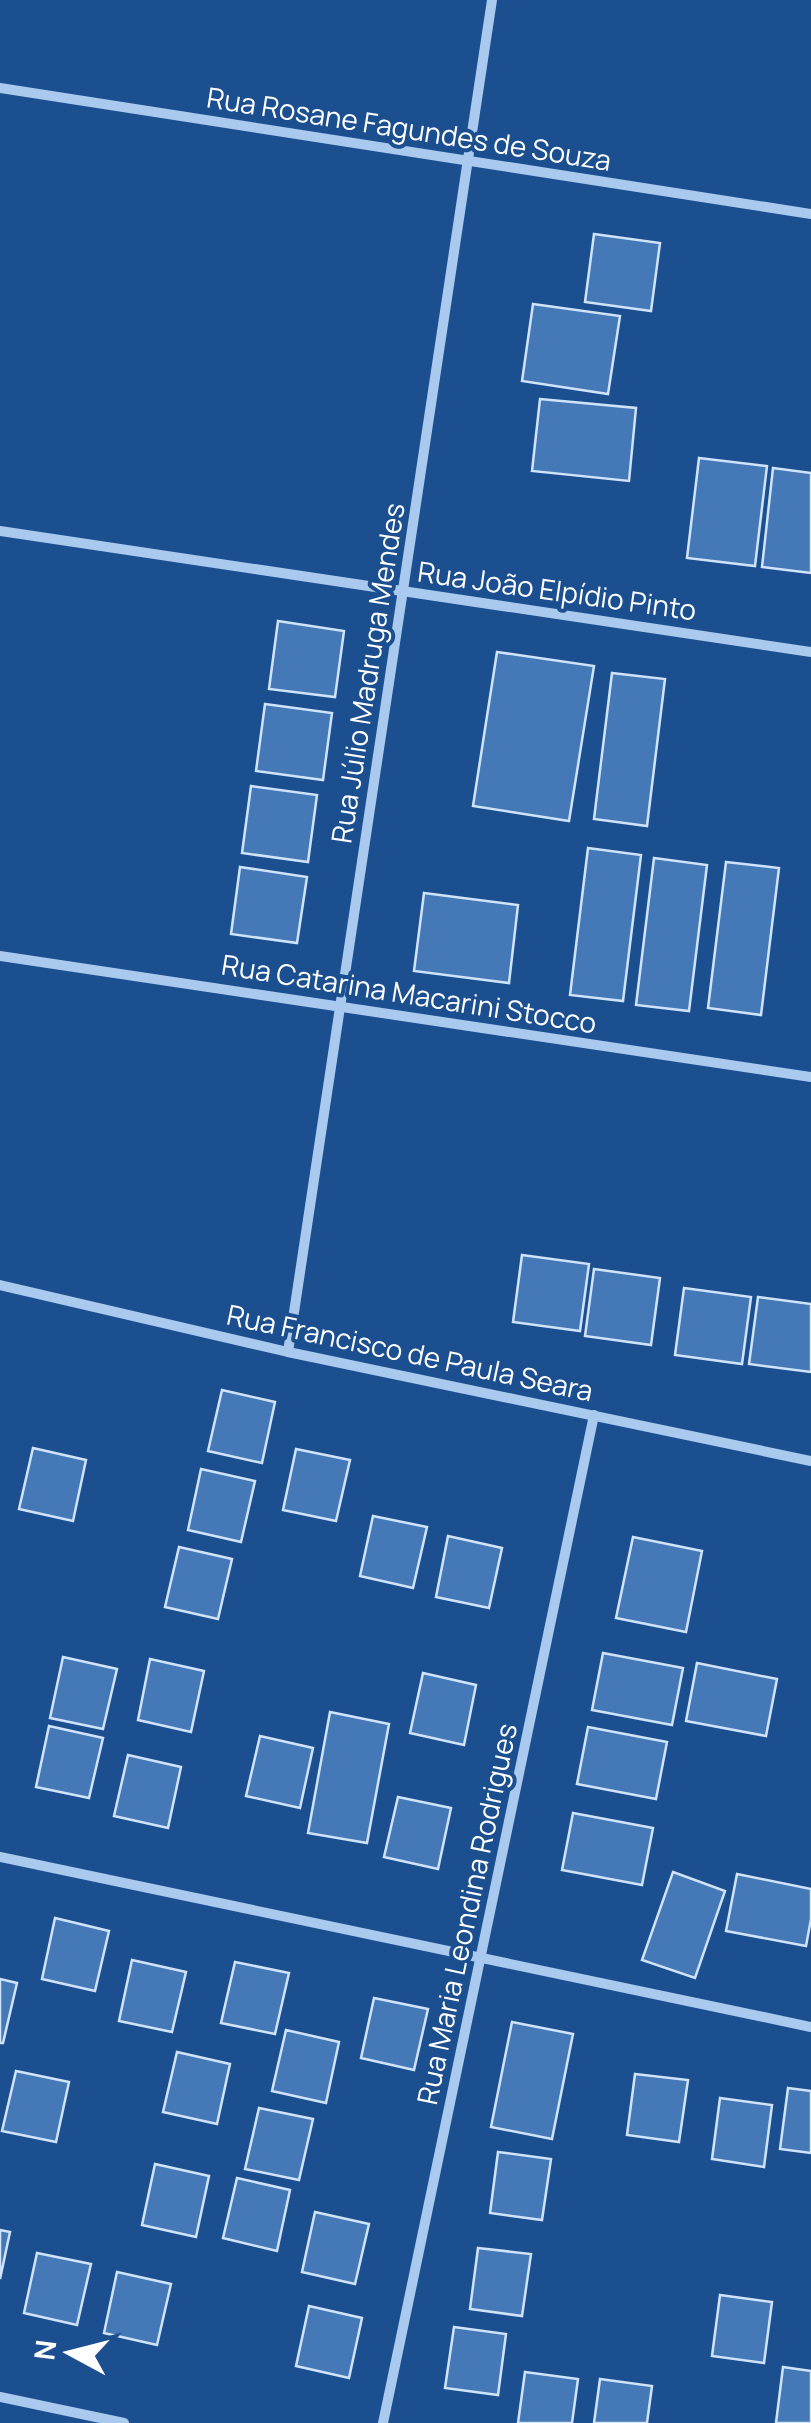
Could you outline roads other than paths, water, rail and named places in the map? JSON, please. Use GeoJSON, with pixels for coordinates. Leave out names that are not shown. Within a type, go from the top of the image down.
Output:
{"type":"FeatureCollection","features":[{"type":"Feature","properties":{"kind":"street","name":"Rua Júlio Madruga Mendes"},"geometry":{"type":"LineString","coordinates":[[288,1352],[492,0]]}},
{"type":"Feature","properties":{"kind":"street","name":"Rua Rosane Fagundes de Souza"},"geometry":{"type":"LineString","coordinates":[[0,88],[811,214]]}},
{"type":"Feature","properties":{"kind":"street","name":"Rua João Elpídio Pinto"},"geometry":{"type":"LineString","coordinates":[[0,532],[811,652]]}},
{"type":"Feature","properties":{"kind":"street","name":"Rua Catarina Macarini Stocco"},"geometry":{"type":"LineString","coordinates":[[0,956],[811,1077]]}},
{"type":"Feature","properties":{"kind":"street","name":"Rua Francisco de Paula Seara"},"geometry":{"type":"LineString","coordinates":[[0,1285],[288,1352],[811,1461]]}},
{"type":"Feature","properties":{"kind":"street","name":"Rua Maria Leondina Rodrigues"},"geometry":{"type":"LineString","coordinates":[[383,2423],[594,1415]]}},
{"type":"Feature","properties":{"kind":"street"},"geometry":{"type":"LineString","coordinates":[[0,1858],[811,2028]]}},
{"type":"Feature","properties":{"kind":"street"},"geometry":{"type":"LineString","coordinates":[[0,2396],[124,2423]]}}]}
